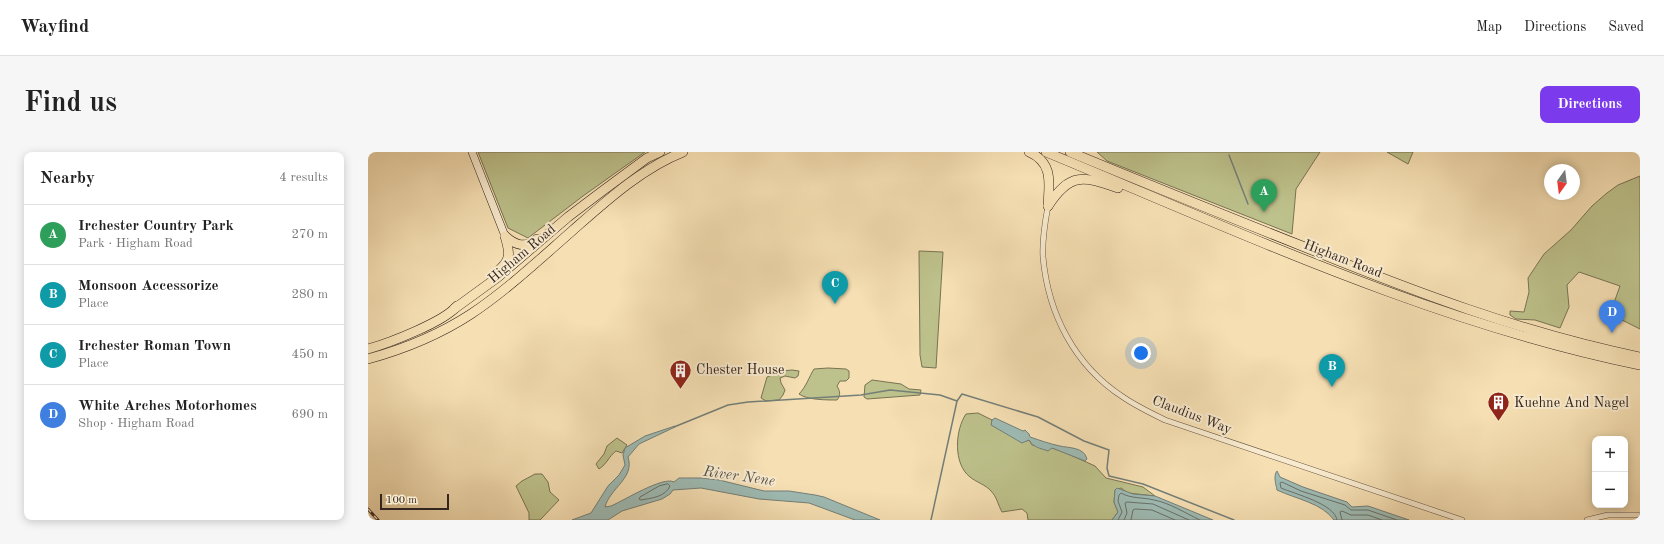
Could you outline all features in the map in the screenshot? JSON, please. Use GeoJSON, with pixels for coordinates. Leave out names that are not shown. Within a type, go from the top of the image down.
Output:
{"type":"FeatureCollection","features":[{"type":"Feature","properties":{"kind":"highway","name":"Higham Road"},"geometry":{"type":"LineString","coordinates":[[454,309],[498,277],[568,217],[647,158],[660,152]]}},
{"type":"Feature","properties":{"kind":"highway","name":"Higham Road"},"geometry":{"type":"LineString","coordinates":[[368,359],[395,352],[429,337],[471,314],[615,193],[654,167],[683,152]]}},
{"type":"Feature","properties":{"kind":"highway"},"geometry":{"type":"LineString","coordinates":[[1030,152],[1041,159],[1048,170],[1048,206]]}},
{"type":"Feature","properties":{"kind":"highway","name":"Higham Road"},"geometry":{"type":"LineString","coordinates":[[1046,152],[1266,244],[1366,283],[1442,310],[1543,342],[1640,365]]}},
{"type":"Feature","properties":{"kind":"highway","name":"Higham Road"},"geometry":{"type":"LineString","coordinates":[[1070,152],[1427,295],[1513,325],[1640,357]]}},
{"type":"Feature","properties":{"kind":"highway"},"geometry":{"type":"LineString","coordinates":[[1048,206],[1057,192],[1066,184],[1075,180],[1088,179],[1170,203]]}},
{"type":"Feature","properties":{"kind":"highway"},"geometry":{"type":"LineString","coordinates":[[505,236],[515,244],[528,244],[568,217]]}},
{"type":"Feature","properties":{"kind":"highway"},"geometry":{"type":"LineString","coordinates":[[368,349],[387,344],[454,309],[462,300],[506,264],[509,251],[505,236]]}},
{"type":"Feature","properties":{"kind":"street"},"geometry":{"type":"LineString","coordinates":[[472,152],[505,236]]}},
{"type":"Feature","properties":{"kind":"street","name":"Claudius Way"},"geometry":{"type":"LineString","coordinates":[[1048,206],[1044,226],[1043,256],[1047,287],[1056,317],[1066,337],[1081,360],[1102,381],[1122,397],[1165,420],[1462,520]]}},
{"type":"Feature","properties":{"kind":"street"},"geometry":{"type":"LineString","coordinates":[[1587,520],[1608,515],[1640,515]]}},
{"type":"Feature","properties":{"kind":"green space"},"geometry":{"type":"Polygon","coordinates":[[[478,152],[645,152],[583,196],[528,238],[508,228],[478,152]]]}},
{"type":"Feature","properties":{"kind":"green space"},"geometry":{"type":"Polygon","coordinates":[[[1097,152],[1320,152],[1296,189],[1292,234],[1107,161],[1097,152]]]}},
{"type":"Feature","properties":{"kind":"green space"},"geometry":{"type":"Polygon","coordinates":[[[1387,152],[1413,152],[1408,164],[1387,152]]]}},
{"type":"Feature","properties":{"kind":"green space"},"geometry":{"type":"Polygon","coordinates":[[[1640,176],[1640,329],[1610,314],[1620,286],[1579,272],[1567,285],[1569,307],[1560,328],[1535,320],[1516,319],[1510,315],[1510,311],[1524,312],[1529,292],[1528,278],[1544,254],[1571,230],[1592,206],[1607,193],[1618,185],[1640,176]]]}},
{"type":"Feature","properties":{"kind":"green space"},"geometry":{"type":"Polygon","coordinates":[[[919,251],[943,252],[936,368],[922,367],[920,355],[919,251]]]}},
{"type":"Feature","properties":{"kind":"green space"},"geometry":{"type":"Polygon","coordinates":[[[814,369],[846,369],[849,371],[849,378],[846,381],[840,381],[837,386],[840,393],[837,400],[812,399],[799,394],[806,385],[814,369]]]}},
{"type":"Feature","properties":{"kind":"green space"},"geometry":{"type":"Polygon","coordinates":[[[782,371],[799,371],[798,376],[795,378],[785,376],[780,378],[785,390],[779,400],[766,401],[761,398],[767,377],[782,371]]]}},
{"type":"Feature","properties":{"kind":"green space"},"geometry":{"type":"Polygon","coordinates":[[[872,380],[901,384],[909,389],[921,390],[920,395],[867,399],[864,397],[865,385],[872,380]]]}},
{"type":"Feature","properties":{"kind":"green space"},"geometry":{"type":"Polygon","coordinates":[[[978,413],[992,420],[992,425],[1026,441],[1029,440],[1032,445],[1052,448],[1064,452],[1095,466],[1106,478],[1143,487],[1155,496],[1128,493],[1121,488],[1115,490],[1114,502],[1118,512],[1112,520],[1028,520],[1027,513],[1022,509],[1002,512],[993,493],[964,471],[958,456],[958,438],[962,421],[966,414],[978,413]]]}},
{"type":"Feature","properties":{"kind":"green space"},"geometry":{"type":"Polygon","coordinates":[[[617,438],[627,445],[622,453],[616,451],[599,469],[596,464],[604,454],[607,446],[617,438]]]}},
{"type":"Feature","properties":{"kind":"green space"},"geometry":{"type":"Polygon","coordinates":[[[535,474],[542,474],[548,482],[550,492],[559,500],[540,520],[529,520],[529,513],[516,486],[535,474]]]}},
{"type":"Feature","properties":{"kind":"water"},"geometry":{"type":"Polygon","coordinates":[[[995,418],[1023,431],[1025,430],[1030,437],[1052,444],[1080,450],[1087,459],[1085,461],[1052,448],[1048,451],[1035,446],[1029,440],[1022,443],[991,425],[992,420],[995,418]]]}},
{"type":"Feature","properties":{"kind":"water"},"geometry":{"type":"Polygon","coordinates":[[[675,426],[639,444],[628,457],[628,471],[608,500],[605,507],[611,506],[661,482],[674,482],[679,478],[701,478],[719,480],[764,491],[789,491],[824,497],[880,520],[855,520],[809,503],[759,499],[701,488],[673,490],[662,499],[622,511],[608,520],[572,520],[591,513],[608,486],[619,475],[625,465],[623,455],[625,448],[645,436],[675,426]]]}},
{"type":"Feature","properties":{"kind":"water"},"geometry":{"type":"Polygon","coordinates":[[[1277,471],[1280,477],[1303,487],[1347,502],[1352,507],[1368,506],[1409,520],[1334,520],[1323,509],[1316,505],[1277,490],[1275,478],[1277,471]]]}},
{"type":"Feature","properties":{"kind":"water"},"geometry":{"type":"Polygon","coordinates":[[[1117,488],[1133,494],[1155,496],[1213,520],[1112,520],[1118,512],[1114,502],[1115,490],[1117,488]]]}},
{"type":"Feature","properties":{"kind":"waterway"},"geometry":{"type":"LineString","coordinates":[[1229,155],[1248,204]]}},
{"type":"Feature","properties":{"kind":"waterway"},"geometry":{"type":"LineString","coordinates":[[674,427],[728,405],[748,402],[861,395],[890,390],[940,395],[957,401]]}},
{"type":"Feature","properties":{"kind":"waterway"},"geometry":{"type":"LineString","coordinates":[[931,520],[957,401],[962,394],[1038,417],[1084,441],[1109,450],[1107,468],[1109,476],[1143,484],[1234,520]]}},
{"type":"Feature","properties":{"kind":"railway"},"geometry":{"type":"LineString","coordinates":[[368,509],[378,520]]}},
{"type":"Feature","properties":{"kind":"place","name":"Irchester Country Park"},"geometry":{"type":"Point","coordinates":[1264,212]}},
{"type":"Feature","properties":{"kind":"place","name":"Irchester Roman Town"},"geometry":{"type":"Point","coordinates":[835,304]}},
{"type":"Feature","properties":{"kind":"place","name":"White Arches Motorhomes"},"geometry":{"type":"Point","coordinates":[1612,333]}},
{"type":"Feature","properties":{"kind":"place","name":"Monsoon Accessorize"},"geometry":{"type":"Point","coordinates":[1332,387]}},
{"type":"Feature","properties":{"kind":"place","name":"Chester House"},"geometry":{"type":"Point","coordinates":[681,390]}},
{"type":"Feature","properties":{"kind":"place","name":"Kuehne And Nagel"},"geometry":{"type":"Point","coordinates":[1499,422]}},
{"type":"Feature","properties":{"kind":"water label","name":"River Nene"},"geometry":{"type":"Point","coordinates":[739,477]}}]}
